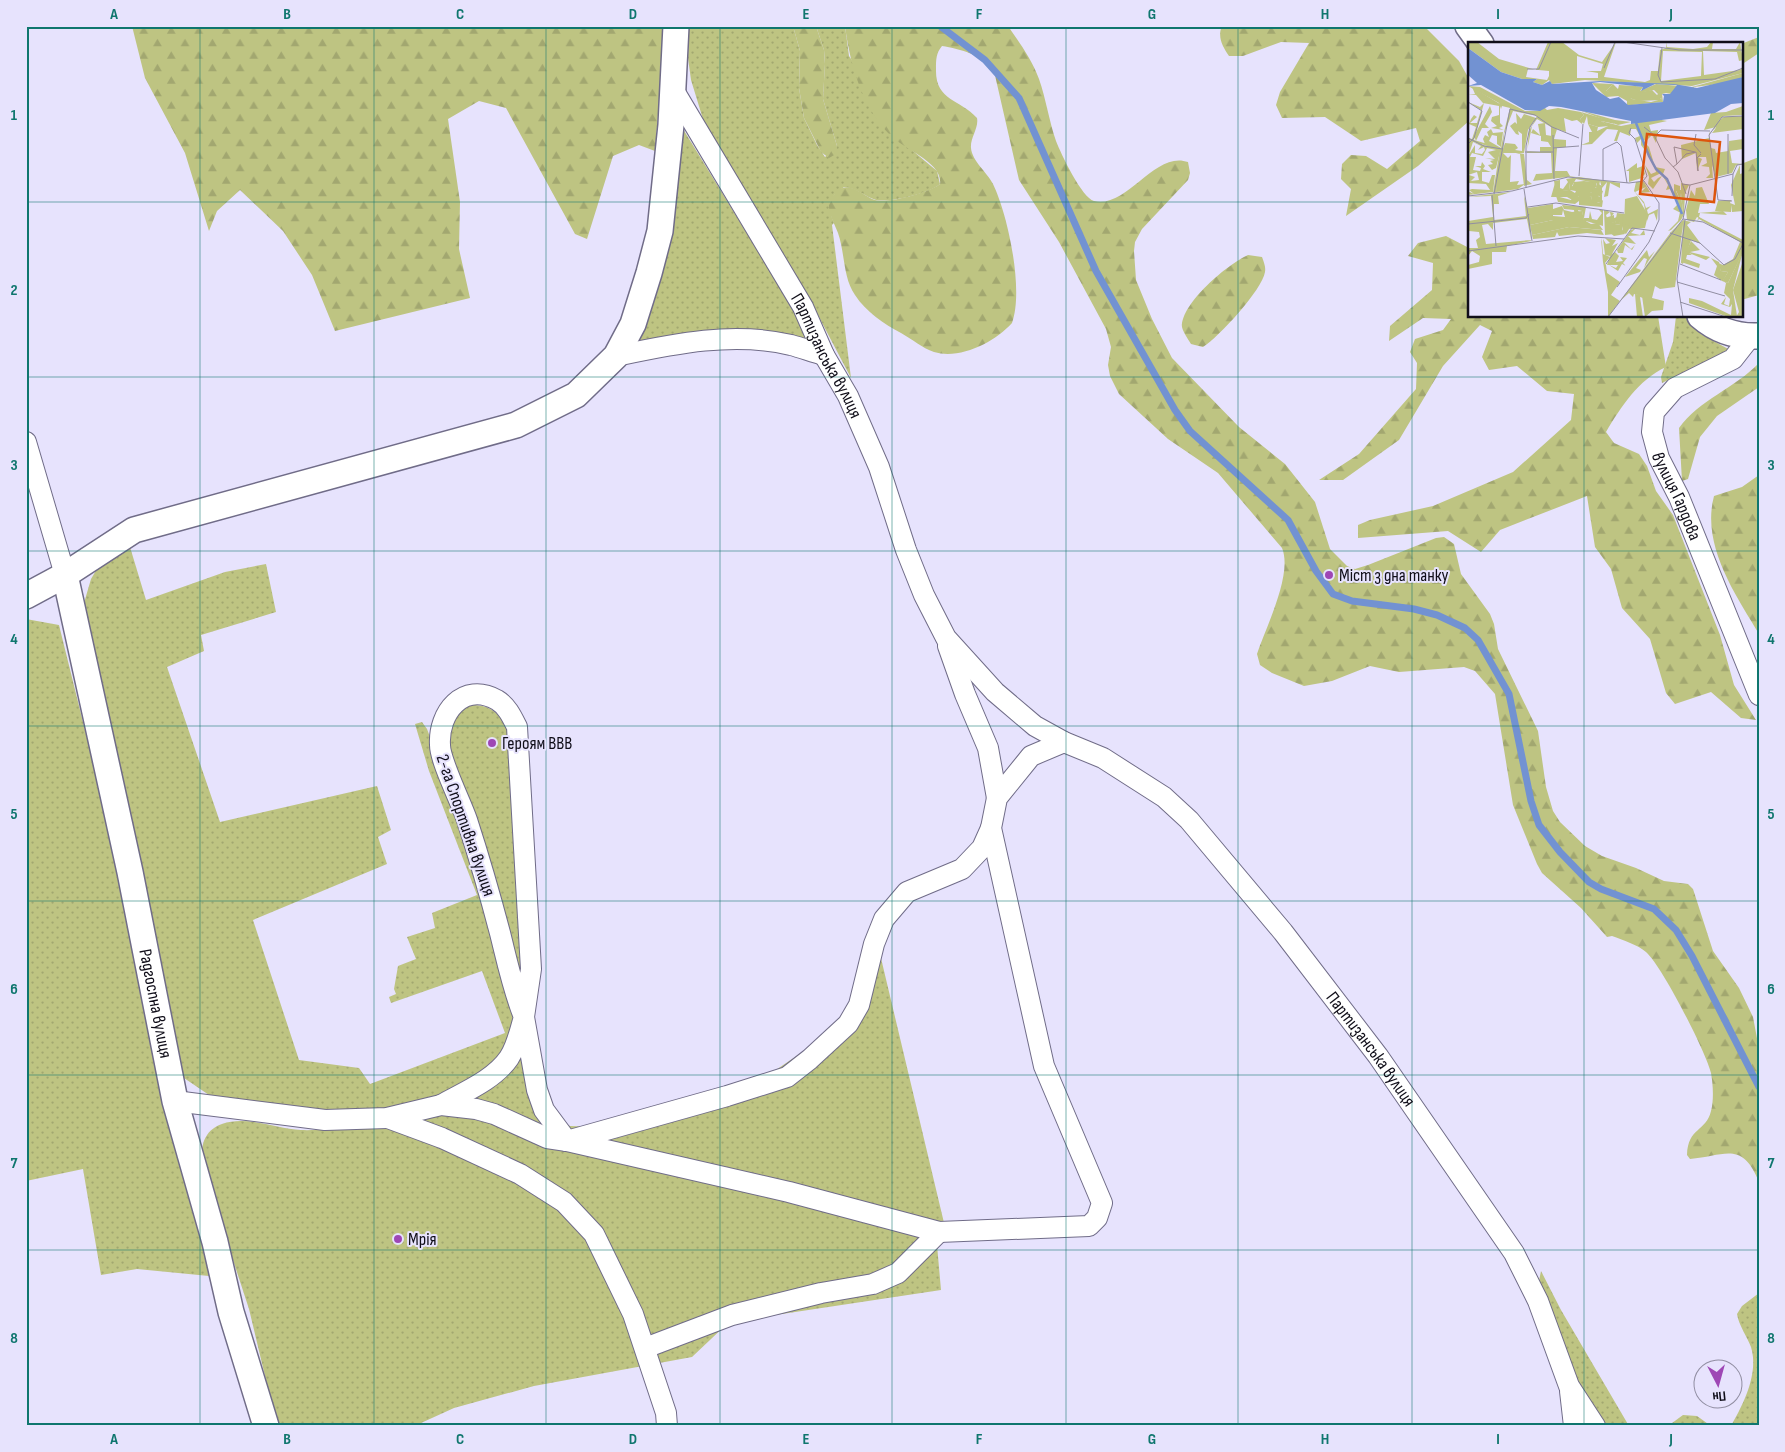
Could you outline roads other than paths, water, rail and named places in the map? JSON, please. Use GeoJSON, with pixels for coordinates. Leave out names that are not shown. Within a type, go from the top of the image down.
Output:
{"type":"FeatureCollection","features":[{"type":"Feature","properties":{"kind":"street"},"geometry":{"type":"LineString","coordinates":[[26,596],[65,576],[134,530],[516,425],[576,395],[616,356],[633,324],[660,231],[673,89],[676,26]]}},
{"type":"Feature","properties":{"kind":"street"},"geometry":{"type":"LineString","coordinates":[[1468,26],[1480,42]]}},
{"type":"Feature","properties":{"kind":"street","name":"Партизанська вулиця"},"geometry":{"type":"LineString","coordinates":[[673,89],[803,307],[824,356],[848,396],[880,466],[906,550],[924,595],[946,638],[965,694],[988,748],[997,798],[991,828],[1044,1066],[1102,1203],[1097,1218],[1089,1226],[938,1232]]}},
{"type":"Feature","properties":{"kind":"street"},"geometry":{"type":"LineString","coordinates":[[1703,318],[1725,331],[1755,336]]}},
{"type":"Feature","properties":{"kind":"street","name":"вулиця Гардова"},"geometry":{"type":"LineString","coordinates":[[1755,336],[1733,359],[1675,388],[1654,412],[1652,432],[1659,458],[1679,497],[1759,695]]}},
{"type":"Feature","properties":{"kind":"street"},"geometry":{"type":"LineString","coordinates":[[616,356],[710,339],[755,339],[791,345],[824,356]]}},
{"type":"Feature","properties":{"kind":"street"},"geometry":{"type":"LineString","coordinates":[[26,442],[65,576]]}},
{"type":"Feature","properties":{"kind":"street","name":"Радгоспна вулиця"},"geometry":{"type":"LineString","coordinates":[[65,576],[130,872],[175,1101],[215,1242],[231,1312],[266,1426]]}},
{"type":"Feature","properties":{"kind":"street","name":"Партизанська вулиця"},"geometry":{"type":"LineString","coordinates":[[946,638],[995,692],[1035,726],[1064,742],[1103,758],[1164,797],[1189,820],[1283,932],[1378,1056],[1514,1254],[1538,1301],[1569,1386],[1595,1426]]}},
{"type":"Feature","properties":{"kind":"street","name":"2-га Спортивна вулиця"},"geometry":{"type":"LineString","coordinates":[[441,1106],[488,1079],[504,1063],[516,1041],[524,1017],[532,969],[517,727],[510,712],[498,700],[486,696],[472,695],[458,701],[445,715],[441,727],[440,748],[488,887],[516,998],[524,1017]]}},
{"type":"Feature","properties":{"kind":"street","name":"Партизанська вулиця"},"geometry":{"type":"LineString","coordinates":[[997,798],[1031,756],[1064,742]]}},
{"type":"Feature","properties":{"kind":"street"},"geometry":{"type":"LineString","coordinates":[[567,1141],[787,1077],[848,1024],[859,1005],[874,944],[884,919],[906,892],[962,869],[982,848],[991,828]]}},
{"type":"Feature","properties":{"kind":"street"},"geometry":{"type":"LineString","coordinates":[[524,1017],[537,1090],[554,1126],[567,1141]]}},
{"type":"Feature","properties":{"kind":"street"},"geometry":{"type":"LineString","coordinates":[[175,1101],[325,1120],[387,1118],[441,1106],[476,1109],[494,1114],[547,1138],[789,1192],[938,1232],[898,1273],[873,1284],[821,1293],[732,1315],[645,1348]]}},
{"type":"Feature","properties":{"kind":"street"},"geometry":{"type":"LineString","coordinates":[[387,1118],[442,1138],[520,1174],[564,1202],[594,1234],[634,1314],[666,1413],[666,1426]]}},
{"type":"Feature","properties":{"kind":"street"},"geometry":{"type":"LineString","coordinates":[[1569,1386],[1574,1426]]}},
{"type":"Feature","properties":{"kind":"waterway"},"geometry":{"type":"LineString","coordinates":[[940,26],[985,60],[1019,98],[1096,271],[1175,410],[1190,431],[1288,520],[1316,571],[1333,594],[1352,601],[1414,609],[1437,615],[1465,628],[1478,640],[1509,694],[1531,801],[1539,825],[1560,852],[1589,882],[1601,889],[1654,909],[1676,930],[1692,956],[1759,1087]]}},
{"type":"Feature","properties":{"kind":"place","name":"Міст з дна танку"},"geometry":{"type":"Point","coordinates":[1329,575]}},
{"type":"Feature","properties":{"kind":"place","name":"Героям ВВВ"},"geometry":{"type":"Point","coordinates":[492,743]}},
{"type":"Feature","properties":{"kind":"place","name":"Мрія"},"geometry":{"type":"Point","coordinates":[398,1239]}}]}
